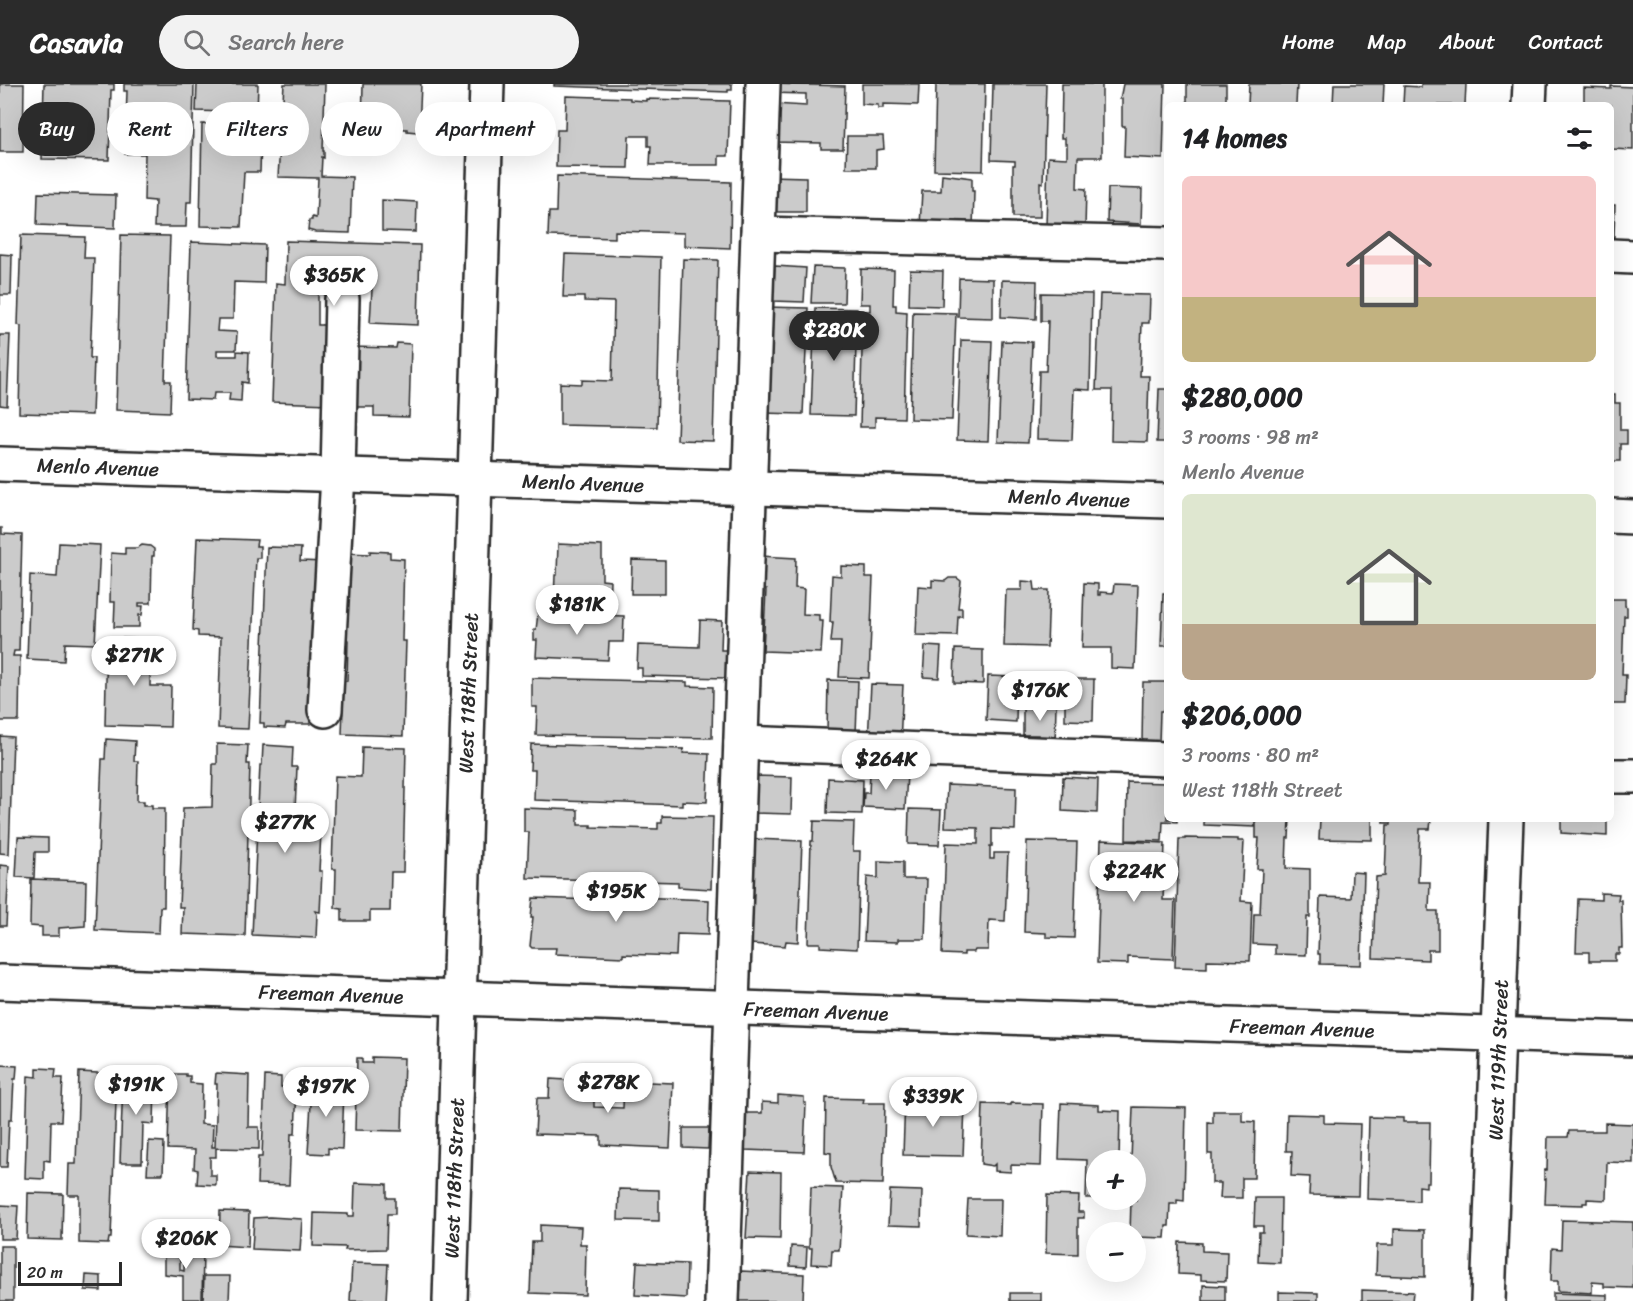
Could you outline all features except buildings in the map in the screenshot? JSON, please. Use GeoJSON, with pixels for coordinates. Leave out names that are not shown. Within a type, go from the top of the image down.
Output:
{"type":"FeatureCollection","features":[{"type":"Feature","properties":{"kind":"street","name":"West 118th Street"},"geometry":{"type":"LineString","coordinates":[[450,1301],[487,84]]}},
{"type":"Feature","properties":{"kind":"street"},"geometry":{"type":"LineString","coordinates":[[722,1301],[763,84]]}},
{"type":"Feature","properties":{"kind":"street"},"geometry":{"type":"LineString","coordinates":[[1529,102],[1530,84]]}},
{"type":"Feature","properties":{"kind":"street"},"geometry":{"type":"LineString","coordinates":[[758,234],[1164,244]]}},
{"type":"Feature","properties":{"kind":"street"},"geometry":{"type":"LineString","coordinates":[[1614,256],[1633,257]]}},
{"type":"Feature","properties":{"kind":"street"},"geometry":{"type":"LineString","coordinates":[[326,710],[338,475],[342,299]]}},
{"type":"Feature","properties":{"kind":"street","name":"Menlo Avenue"},"geometry":{"type":"LineString","coordinates":[[0,464],[1164,501]]}},
{"type":"Feature","properties":{"kind":"street"},"geometry":{"type":"LineString","coordinates":[[1614,516],[1633,516]]}},
{"type":"Feature","properties":{"kind":"street"},"geometry":{"type":"LineString","coordinates":[[741,743],[1164,759]]}},
{"type":"Feature","properties":{"kind":"street"},"geometry":{"type":"LineString","coordinates":[[1614,776],[1633,776]]}},
{"type":"Feature","properties":{"kind":"street","name":"West 119th Street"},"geometry":{"type":"LineString","coordinates":[[1488,1301],[1506,822]]}},
{"type":"Feature","properties":{"kind":"street","name":"Freeman Avenue"},"geometry":{"type":"LineString","coordinates":[[0,982],[1633,1040]]}}]}
